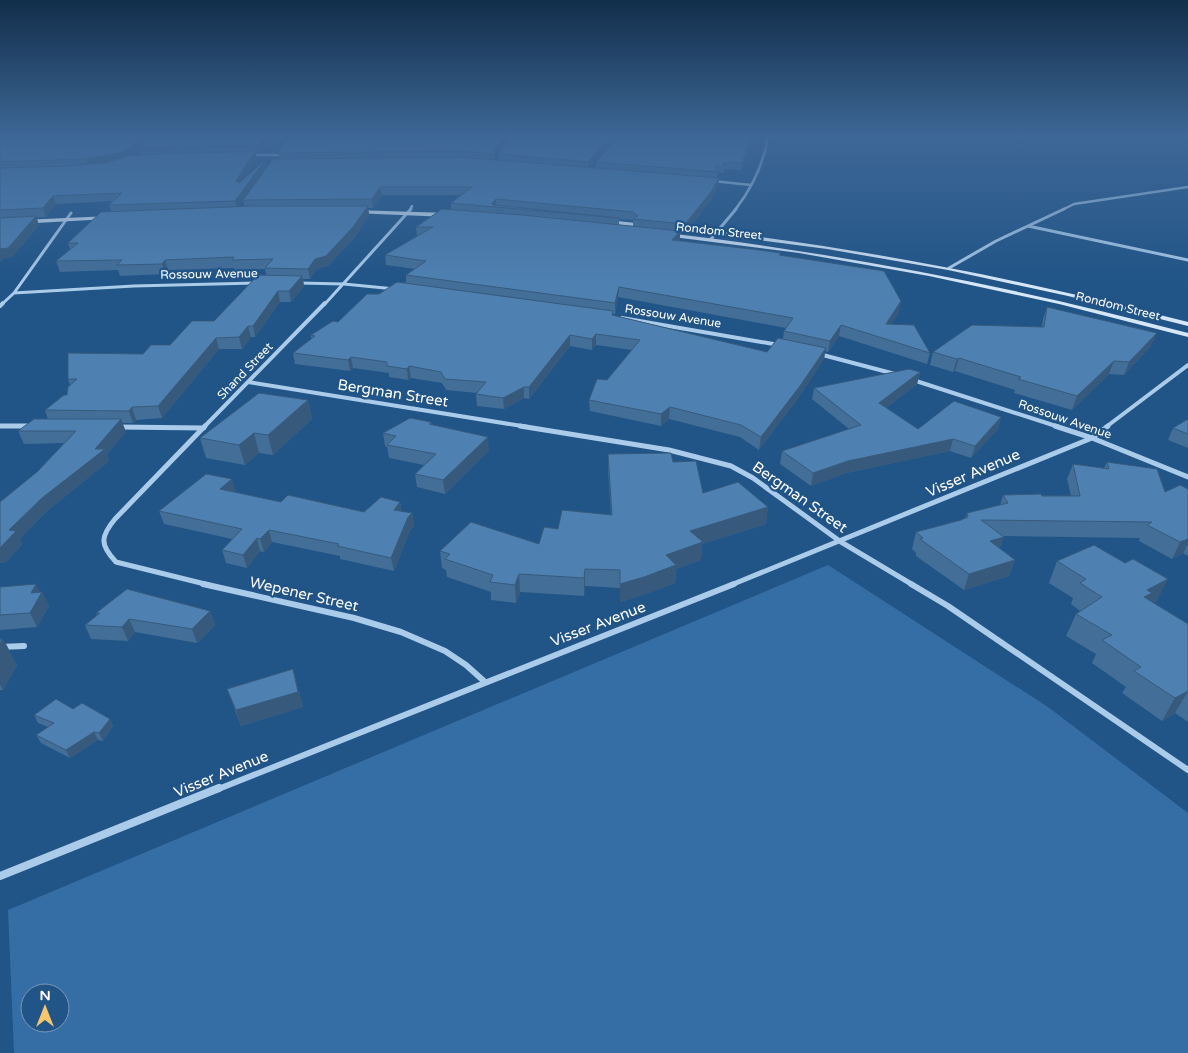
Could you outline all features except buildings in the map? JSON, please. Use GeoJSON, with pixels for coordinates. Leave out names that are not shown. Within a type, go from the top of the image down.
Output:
{"type":"FeatureCollection","features":[{"type":"Feature","properties":{"kind":"street"},"geometry":{"type":"LineString","coordinates":[[711,239],[732,214],[751,185]]}},
{"type":"Feature","properties":{"kind":"street"},"geometry":{"type":"LineString","coordinates":[[949,268],[1027,226],[1084,201],[1188,186]]}},
{"type":"Feature","properties":{"kind":"street"},"geometry":{"type":"LineString","coordinates":[[351,206],[396,206]]}},
{"type":"Feature","properties":{"kind":"street"},"geometry":{"type":"LineString","coordinates":[[404,206],[411,210],[420,207]]}},
{"type":"Feature","properties":{"kind":"street"},"geometry":{"type":"LineString","coordinates":[[345,212],[411,210],[459,216]]}},
{"type":"Feature","properties":{"kind":"street","name":"Shand Street"},"geometry":{"type":"LineString","coordinates":[[107,554],[103,544],[105,532],[128,505],[344,284],[411,210]]}},
{"type":"Feature","properties":{"kind":"street"},"geometry":{"type":"LineString","coordinates":[[0,217],[109,212]]}},
{"type":"Feature","properties":{"kind":"street"},"geometry":{"type":"LineString","coordinates":[[0,306],[14,293],[71,213]]}},
{"type":"Feature","properties":{"kind":"street"},"geometry":{"type":"LineString","coordinates":[[0,223],[118,217]]}},
{"type":"Feature","properties":{"kind":"street"},"geometry":{"type":"LineString","coordinates":[[602,221],[650,226]]}},
{"type":"Feature","properties":{"kind":"street"},"geometry":{"type":"LineString","coordinates":[[1027,226],[1188,260]]}},
{"type":"Feature","properties":{"kind":"street"},"geometry":{"type":"LineString","coordinates":[[609,229],[647,233]]}},
{"type":"Feature","properties":{"kind":"street","name":"Rondom Street"},"geometry":{"type":"LineString","coordinates":[[697,231],[848,250],[949,268],[1097,301],[1188,324]]}},
{"type":"Feature","properties":{"kind":"street","name":"Rondom Street"},"geometry":{"type":"LineString","coordinates":[[656,234],[711,239],[812,253],[926,272],[1091,309],[1188,334]]}},
{"type":"Feature","properties":{"kind":"street","name":"Rossouw Avenue"},"geometry":{"type":"LineString","coordinates":[[14,293],[119,287],[261,283]]}},
{"type":"Feature","properties":{"kind":"street"},"geometry":{"type":"LineString","coordinates":[[289,283],[344,284],[405,290]]}},
{"type":"Feature","properties":{"kind":"street","name":"Rossouw Avenue"},"geometry":{"type":"LineString","coordinates":[[613,317],[700,330],[785,346]]}},
{"type":"Feature","properties":{"kind":"street"},"geometry":{"type":"LineString","coordinates":[[812,352],[899,375]]}},
{"type":"Feature","properties":{"kind":"street","name":"Visser Avenue"},"geometry":{"type":"LineString","coordinates":[[0,876],[841,542],[1092,438],[1188,365]]}},
{"type":"Feature","properties":{"kind":"street","name":"Rossouw Avenue"},"geometry":{"type":"LineString","coordinates":[[908,378],[1092,438],[1188,477]]}},
{"type":"Feature","properties":{"kind":"street","name":"Bergman Street"},"geometry":{"type":"LineString","coordinates":[[248,382],[669,450],[731,466],[753,478],[841,542],[948,606],[1188,770]]}},
{"type":"Feature","properties":{"kind":"street"},"geometry":{"type":"LineString","coordinates":[[0,426],[39,426]]}},
{"type":"Feature","properties":{"kind":"street"},"geometry":{"type":"LineString","coordinates":[[107,427],[205,428]]}},
{"type":"Feature","properties":{"kind":"street","name":"Wepener Street"},"geometry":{"type":"LineString","coordinates":[[107,554],[116,562],[131,566],[381,625],[424,640],[452,654],[470,667],[485,682]]}},
{"type":"Feature","properties":{"kind":"street"},"geometry":{"type":"LineString","coordinates":[[0,647],[24,646]]}},
{"type":"Feature","properties":{"kind":"shaded area"},"geometry":{"type":"Polygon","coordinates":[[[828,565],[1048,707],[1188,813],[1188,1053],[14,1053],[8,910],[828,565]]]}}]}
